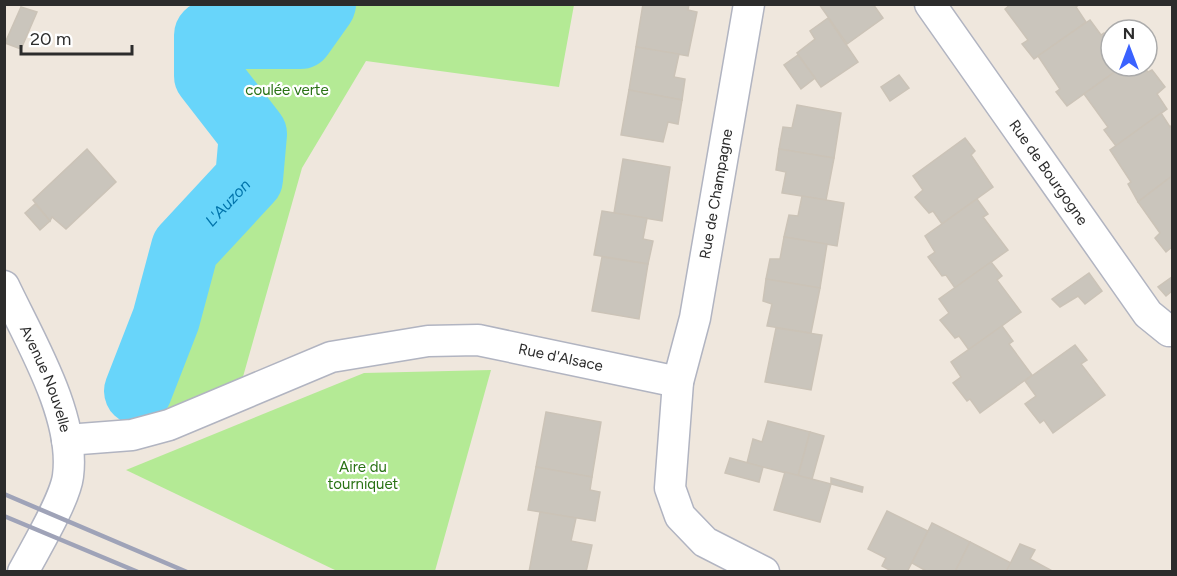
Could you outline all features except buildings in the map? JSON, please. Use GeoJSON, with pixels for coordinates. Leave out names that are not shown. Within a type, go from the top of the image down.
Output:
{"type":"FeatureCollection","features":[{"type":"Feature","properties":{"kind":"street","name":"Rue de Champagne"},"geometry":{"type":"LineString","coordinates":[[678,382],[694,318],[749,4]]}},
{"type":"Feature","properties":{"kind":"street","name":"Rue de Bourgogne"},"geometry":{"type":"LineString","coordinates":[[930,4],[1149,314],[1169,332],[1173,331]]}},
{"type":"Feature","properties":{"kind":"street","name":"Avenue Nouvelle"},"geometry":{"type":"LineString","coordinates":[[4,286],[57,402],[67,440],[68,477],[23,572]]}},
{"type":"Feature","properties":{"kind":"street","name":"Rue d'Alsace"},"geometry":{"type":"LineString","coordinates":[[67,440],[132,435],[183,420],[331,357],[428,341],[477,340],[678,382]]}},
{"type":"Feature","properties":{"kind":"street"},"geometry":{"type":"LineString","coordinates":[[678,382],[670,488],[680,516],[705,542],[764,572]]}},
{"type":"Feature","properties":{"kind":"green space","name":"coulée verte"},"geometry":{"type":"Polygon","coordinates":[[[322,5],[574,5],[559,87],[366,61],[302,168],[237,398],[169,425],[138,391],[166,319],[185,248],[249,179],[253,134],[208,76],[208,35],[300,35],[322,5]]]}},
{"type":"Feature","properties":{"kind":"green space","name":"Aire du tourniquet"},"geometry":{"type":"Polygon","coordinates":[[[491,370],[435,571],[337,571],[126,470],[364,373],[491,370]]]}},
{"type":"Feature","properties":{"kind":"waterway","name":"L'Auzon"},"geometry":{"type":"LineString","coordinates":[[138,391],[166,319],[185,248],[249,179],[253,134],[208,76],[208,35],[300,35],[322,4]]}},
{"type":"Feature","properties":{"kind":"railway"},"geometry":{"type":"LineString","coordinates":[[4,494],[187,572]]}},
{"type":"Feature","properties":{"kind":"railway"},"geometry":{"type":"LineString","coordinates":[[4,516],[138,572]]}}]}
